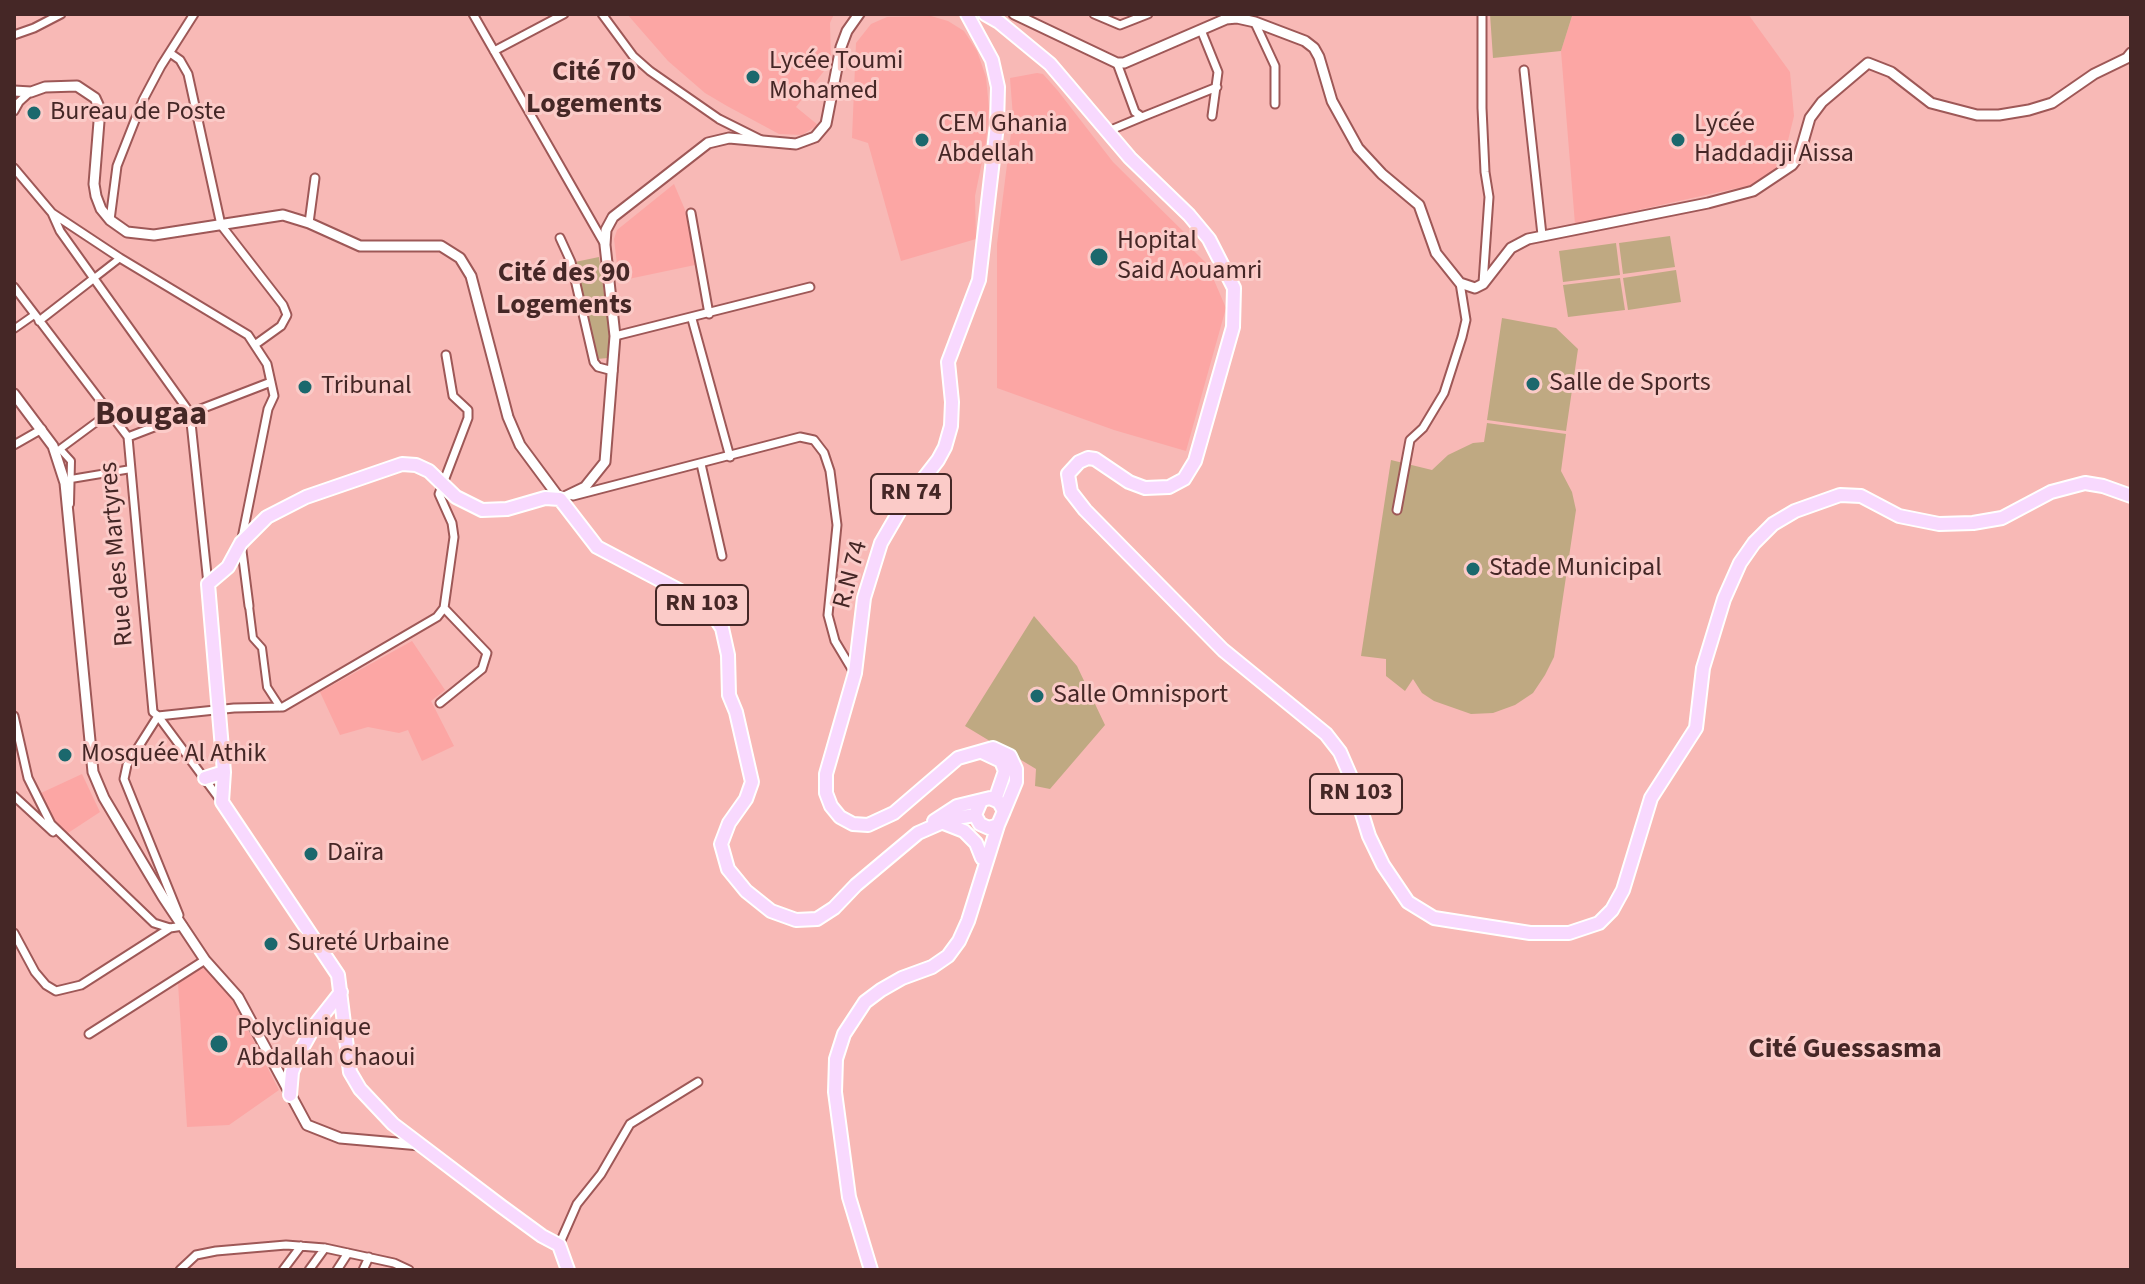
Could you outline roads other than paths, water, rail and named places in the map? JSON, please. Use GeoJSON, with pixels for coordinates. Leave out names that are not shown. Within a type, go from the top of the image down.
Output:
{"type":"FeatureCollection","features":[{"type":"Feature","properties":{"kind":"main road","name":"R.N 74"},"geometry":{"type":"LineString","coordinates":[[967,14],[992,60],[998,87],[997,125],[979,280],[948,362],[952,402],[951,426],[945,447],[903,505],[881,543],[864,598],[855,673],[826,774],[826,793],[840,817],[853,824],[868,825],[894,813],[950,763],[977,751]]}},
{"type":"Feature","properties":{"kind":"main road","name":"RN 103"},"geometry":{"type":"LineString","coordinates":[[985,14],[1050,64],[1106,132],[1189,215],[1209,239],[1234,288],[1234,315],[1195,461],[1184,479],[1169,487],[1145,488],[1088,458],[1079,462],[1068,474],[1071,492],[1223,650],[1326,734],[1340,752],[1369,836],[1383,865],[1408,902],[1434,918],[1530,933],[1569,933],[1599,923],[1612,910],[1623,890],[1651,798],[1696,728],[1703,668],[1724,599],[1740,563],[1773,524],[1795,511],[1840,495],[1861,496],[1899,516],[1939,524],[2002,518],[2051,492],[2085,483],[2131,496]]}},
{"type":"Feature","properties":{"kind":"main road"},"geometry":{"type":"LineString","coordinates":[[560,499],[545,498],[507,509],[482,510],[456,497],[429,471],[416,465],[392,466],[267,517],[241,543],[228,567],[208,584],[224,772],[222,802],[338,975],[350,1072],[370,1102],[521,1221],[559,1245],[568,1270]]}},
{"type":"Feature","properties":{"kind":"main road","name":"RN 103"},"geometry":{"type":"LineString","coordinates":[[560,499],[597,547],[692,597],[714,616],[722,628],[728,655],[729,695],[736,712],[752,782],[721,844],[728,869],[746,891],[771,911],[796,920],[817,919],[834,908],[884,861],[935,824],[947,811],[981,801]]}},
{"type":"Feature","properties":{"kind":"main road"},"geometry":{"type":"LineString","coordinates":[[871,1270],[847,1185],[835,1092],[836,1059],[844,1034],[865,1002],[902,978],[932,967],[948,956],[959,941],[998,825],[1016,782],[1014,762],[998,749],[977,751]]}},
{"type":"Feature","properties":{"kind":"main road"},"geometry":{"type":"LineString","coordinates":[[977,751],[996,757],[1004,765],[1005,776],[995,800]]}},
{"type":"Feature","properties":{"kind":"main road"},"geometry":{"type":"LineString","coordinates":[[205,778],[224,772]]}},
{"type":"Feature","properties":{"kind":"main road"},"geometry":{"type":"LineString","coordinates":[[982,873],[977,819],[981,801],[995,800]]}},
{"type":"Feature","properties":{"kind":"main road"},"geometry":{"type":"LineString","coordinates":[[995,800],[1004,811]]}},
{"type":"Feature","properties":{"kind":"main road","name":"RN 103"},"geometry":{"type":"LineString","coordinates":[[935,824],[977,819]]}},
{"type":"Feature","properties":{"kind":"main road"},"geometry":{"type":"LineString","coordinates":[[977,819],[989,828],[998,825]]}},
{"type":"Feature","properties":{"kind":"main road"},"geometry":{"type":"LineString","coordinates":[[935,824],[964,831],[976,843],[982,858]]}},
{"type":"Feature","properties":{"kind":"main road"},"geometry":{"type":"LineString","coordinates":[[290,1095],[292,1072],[301,1050],[315,1025],[341,992]]}},
{"type":"Feature","properties":{"kind":"street"},"geometry":{"type":"LineString","coordinates":[[14,35],[61,14]]}},
{"type":"Feature","properties":{"kind":"street"},"geometry":{"type":"LineString","coordinates":[[110,220],[117,166],[143,100],[194,14]]}},
{"type":"Feature","properties":{"kind":"street"},"geometry":{"type":"LineString","coordinates":[[473,14],[605,245]]}},
{"type":"Feature","properties":{"kind":"street"},"geometry":{"type":"LineString","coordinates":[[494,51],[564,14]]}},
{"type":"Feature","properties":{"kind":"street"},"geometry":{"type":"LineString","coordinates":[[602,14],[633,56],[667,85],[719,119],[763,141]]}},
{"type":"Feature","properties":{"kind":"street"},"geometry":{"type":"LineString","coordinates":[[560,499],[585,487],[605,462],[615,336],[605,245],[606,230],[613,217],[708,143],[729,138],[796,144],[815,137],[826,124],[841,47],[859,14]]}},
{"type":"Feature","properties":{"kind":"street"},"geometry":{"type":"LineString","coordinates":[[1014,14],[1117,63],[1124,63],[1226,19],[1237,18],[1305,41],[1314,48],[1332,101],[1358,148],[1382,174],[1419,205],[1436,253],[1460,283],[1466,320],[1462,337],[1444,393],[1423,428],[1410,440],[1397,510]]}},
{"type":"Feature","properties":{"kind":"street"},"geometry":{"type":"LineString","coordinates":[[1037,14],[1042,27]]}},
{"type":"Feature","properties":{"kind":"street"},"geometry":{"type":"LineString","coordinates":[[1094,14],[1120,25],[1146,14]]}},
{"type":"Feature","properties":{"kind":"street"},"geometry":{"type":"LineString","coordinates":[[1482,14],[1482,120],[1489,197],[1483,284]]}},
{"type":"Feature","properties":{"kind":"street"},"geometry":{"type":"LineString","coordinates":[[1255,22],[1277,73],[1275,104]]}},
{"type":"Feature","properties":{"kind":"street"},"geometry":{"type":"LineString","coordinates":[[1201,30],[1218,72],[1212,116]]}},
{"type":"Feature","properties":{"kind":"street"},"geometry":{"type":"LineString","coordinates":[[170,53],[180,60],[188,74],[221,225],[283,305],[287,315],[281,326],[256,344]]}},
{"type":"Feature","properties":{"kind":"street"},"geometry":{"type":"LineString","coordinates":[[1460,283],[1475,288],[1483,284],[1511,248],[1542,235],[1708,203],[1753,191],[1792,165],[1799,156],[1810,118],[1868,63],[1891,72],[1931,103],[1977,115],[1999,115],[2052,103],[2131,53]]}},
{"type":"Feature","properties":{"kind":"street"},"geometry":{"type":"LineString","coordinates":[[1117,63],[1135,112],[1142,117]]}},
{"type":"Feature","properties":{"kind":"street"},"geometry":{"type":"LineString","coordinates":[[1524,70],[1542,235]]}},
{"type":"Feature","properties":{"kind":"street"},"geometry":{"type":"LineString","coordinates":[[14,111],[31,92],[45,87],[77,86],[95,98],[100,109],[94,184],[101,209],[127,232],[145,236],[283,215],[360,246],[441,246],[460,258],[471,276],[508,417],[520,445],[560,499]]}},
{"type":"Feature","properties":{"kind":"street"},"geometry":{"type":"LineString","coordinates":[[1106,132],[1217,87]]}},
{"type":"Feature","properties":{"kind":"street"},"geometry":{"type":"LineString","coordinates":[[14,91],[31,92]]}},
{"type":"Feature","properties":{"kind":"street"},"geometry":{"type":"LineString","coordinates":[[14,168],[52,213],[60,231],[93,279],[190,413],[208,584]]}},
{"type":"Feature","properties":{"kind":"street"},"geometry":{"type":"LineString","coordinates":[[309,223],[315,178]]}},
{"type":"Feature","properties":{"kind":"street"},"geometry":{"type":"LineString","coordinates":[[52,213],[248,335],[267,364],[274,396],[268,409],[241,543],[253,638],[262,648],[267,687],[280,707]]}},
{"type":"Feature","properties":{"kind":"street"},"geometry":{"type":"LineString","coordinates":[[691,213],[709,314]]}},
{"type":"Feature","properties":{"kind":"street"},"geometry":{"type":"LineString","coordinates":[[560,238],[571,262],[594,362],[598,367],[613,371]]}},
{"type":"Feature","properties":{"kind":"street"},"geometry":{"type":"LineString","coordinates":[[14,329],[36,318],[120,258]]}},
{"type":"Feature","properties":{"kind":"street","name":"Rue des Martyres"},"geometry":{"type":"LineString","coordinates":[[14,287],[128,437],[155,714]]}},
{"type":"Feature","properties":{"kind":"street"},"geometry":{"type":"LineString","coordinates":[[615,336],[810,287]]}},
{"type":"Feature","properties":{"kind":"street"},"geometry":{"type":"LineString","coordinates":[[692,319],[730,457]]}},
{"type":"Feature","properties":{"kind":"street"},"geometry":{"type":"LineString","coordinates":[[155,714],[280,707],[437,617],[444,608],[454,537],[452,523],[439,494],[468,418],[468,410],[453,396],[446,355]]}},
{"type":"Feature","properties":{"kind":"street"},"geometry":{"type":"LineString","coordinates":[[128,437],[271,382]]}},
{"type":"Feature","properties":{"kind":"street"},"geometry":{"type":"LineString","coordinates":[[14,394],[71,461],[68,512]]}},
{"type":"Feature","properties":{"kind":"street"},"geometry":{"type":"LineString","coordinates":[[57,447],[110,412]]}},
{"type":"Feature","properties":{"kind":"street"},"geometry":{"type":"LineString","coordinates":[[14,445],[42,429]]}},
{"type":"Feature","properties":{"kind":"street"},"geometry":{"type":"LineString","coordinates":[[560,499],[800,437],[814,440],[824,453],[830,471],[837,525],[828,615],[835,641],[855,673]]}},
{"type":"Feature","properties":{"kind":"street"},"geometry":{"type":"LineString","coordinates":[[57,447],[65,483],[93,772],[112,810],[205,960],[238,997],[307,1125],[340,1138],[422,1145]]}},
{"type":"Feature","properties":{"kind":"street"},"geometry":{"type":"LineString","coordinates":[[701,464],[722,556]]}},
{"type":"Feature","properties":{"kind":"street"},"geometry":{"type":"LineString","coordinates":[[71,479],[131,469]]}},
{"type":"Feature","properties":{"kind":"street"},"geometry":{"type":"LineString","coordinates":[[440,703],[482,669],[487,653],[444,608]]}},
{"type":"Feature","properties":{"kind":"street"},"geometry":{"type":"LineString","coordinates":[[155,714],[127,765],[124,779],[184,927]]}},
{"type":"Feature","properties":{"kind":"street"},"geometry":{"type":"LineString","coordinates":[[155,714],[222,802]]}},
{"type":"Feature","properties":{"kind":"street"},"geometry":{"type":"LineString","coordinates":[[14,716],[28,778],[51,824],[154,923],[170,928],[184,927]]}},
{"type":"Feature","properties":{"kind":"street"},"geometry":{"type":"LineString","coordinates":[[14,796],[36,819],[71,846]]}},
{"type":"Feature","properties":{"kind":"street"},"geometry":{"type":"LineString","coordinates":[[14,933],[35,972],[56,991],[81,985],[170,928]]}},
{"type":"Feature","properties":{"kind":"street"},"geometry":{"type":"LineString","coordinates":[[89,1034],[205,960]]}},
{"type":"Feature","properties":{"kind":"street"},"geometry":{"type":"LineString","coordinates":[[559,1245],[577,1204],[601,1174],[630,1124],[698,1082]]}},
{"type":"Feature","properties":{"kind":"street"},"geometry":{"type":"LineString","coordinates":[[180,1270],[196,1255],[286,1245],[325,1248],[369,1257],[409,1270]]}},
{"type":"Feature","properties":{"kind":"street"},"geometry":{"type":"LineString","coordinates":[[283,1270],[301,1246]]}},
{"type":"Feature","properties":{"kind":"street"},"geometry":{"type":"LineString","coordinates":[[309,1270],[325,1248]]}},
{"type":"Feature","properties":{"kind":"street"},"geometry":{"type":"LineString","coordinates":[[337,1270],[348,1253]]}},
{"type":"Feature","properties":{"kind":"street"},"geometry":{"type":"LineString","coordinates":[[363,1270],[369,1257]]}},
{"type":"Feature","properties":{"kind":"place","name":"Lycée Toumi Mohamed"},"geometry":{"type":"Point","coordinates":[753,77]}},
{"type":"Feature","properties":{"kind":"place","name":"Bureau de Poste"},"geometry":{"type":"Point","coordinates":[34,113]}},
{"type":"Feature","properties":{"kind":"place","name":"CEM Ghania Abdellah"},"geometry":{"type":"Point","coordinates":[922,140]}},
{"type":"Feature","properties":{"kind":"place","name":"Lycée Haddadji Aissa"},"geometry":{"type":"Point","coordinates":[1678,140]}},
{"type":"Feature","properties":{"kind":"place","name":"Hopital Said Aouamri"},"geometry":{"type":"Point","coordinates":[1099,257]}},
{"type":"Feature","properties":{"kind":"place","name":"Salle de Sports"},"geometry":{"type":"Point","coordinates":[1533,384]}},
{"type":"Feature","properties":{"kind":"place","name":"Tribunal"},"geometry":{"type":"Point","coordinates":[305,387]}},
{"type":"Feature","properties":{"kind":"place","name":"Stade Municipal"},"geometry":{"type":"Point","coordinates":[1473,569]}},
{"type":"Feature","properties":{"kind":"place","name":"Salle Omnisport"},"geometry":{"type":"Point","coordinates":[1037,696]}},
{"type":"Feature","properties":{"kind":"place","name":"Mosquée Al Athik"},"geometry":{"type":"Point","coordinates":[65,755]}},
{"type":"Feature","properties":{"kind":"place","name":"Daïra"},"geometry":{"type":"Point","coordinates":[311,854]}},
{"type":"Feature","properties":{"kind":"place","name":"Sureté Urbaine"},"geometry":{"type":"Point","coordinates":[271,944]}},
{"type":"Feature","properties":{"kind":"place","name":"Polyclinique Abdallah Chaoui"},"geometry":{"type":"Point","coordinates":[219,1044]}},
{"type":"Feature","properties":{"kind":"district","name":"Cité 70 Logements"},"geometry":{"type":"Point","coordinates":[594,90]}},
{"type":"Feature","properties":{"kind":"district","name":"Cité des 90 Logements"},"geometry":{"type":"Point","coordinates":[564,291]}},
{"type":"Feature","properties":{"kind":"district","name":"Bougaa"},"geometry":{"type":"Point","coordinates":[151,417]}},
{"type":"Feature","properties":{"kind":"district","name":"Cité Guessasma"},"geometry":{"type":"Point","coordinates":[1845,1051]}}]}
